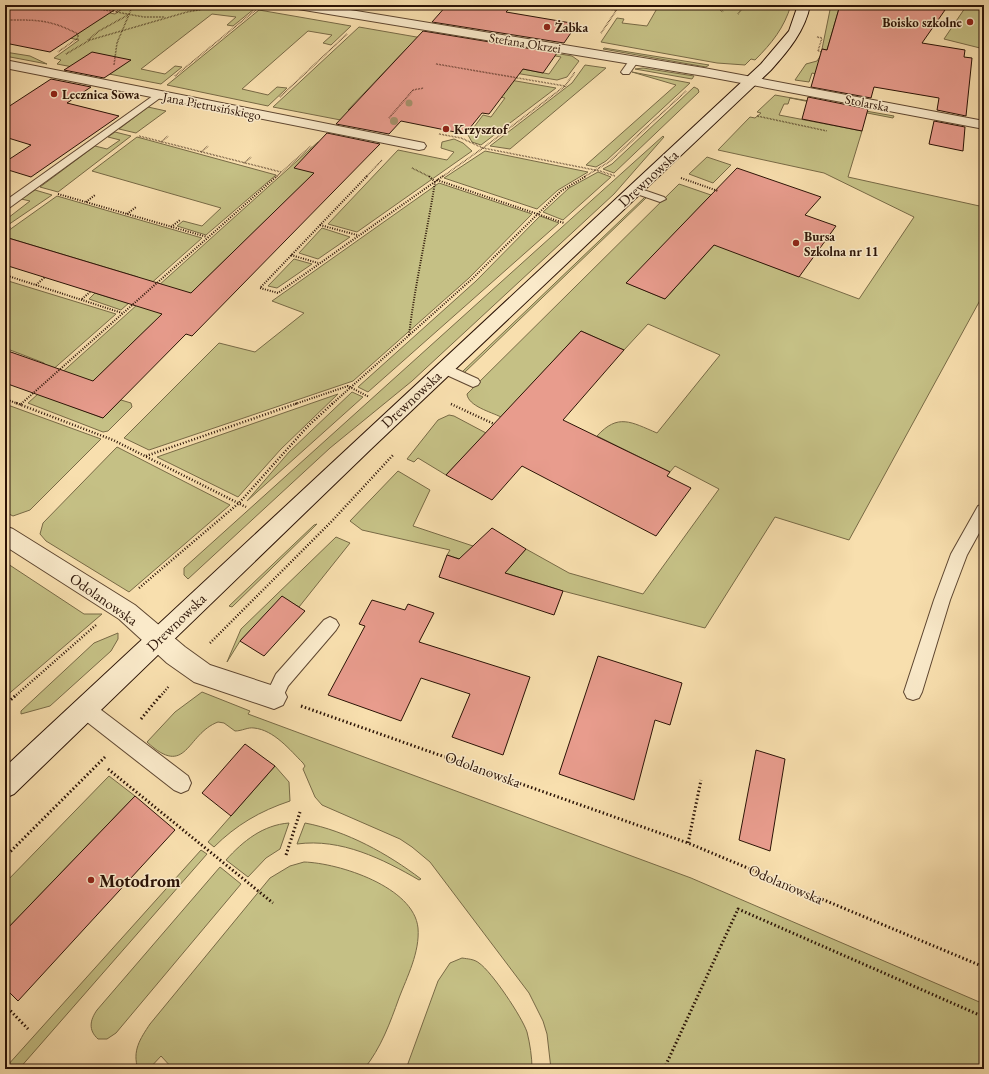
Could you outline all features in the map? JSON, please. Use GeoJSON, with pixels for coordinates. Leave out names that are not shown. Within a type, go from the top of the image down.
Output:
{"type":"FeatureCollection","features":[{"type":"Feature","properties":{"kind":"street","name":"Stefana Okrzei"},"geometry":{"type":"LineString","coordinates":[[298,5],[634,60],[751,81]]}},
{"type":"Feature","properties":{"kind":"street","name":"Drewnowska"},"geometry":{"type":"LineString","coordinates":[[5,784],[159,640],[364,444],[751,81],[784,47],[794,34],[804,5]]}},
{"type":"Feature","properties":{"kind":"street","name":"Jana Pietrusińskiego"},"geometry":{"type":"LineString","coordinates":[[5,64],[157,96],[418,146]]}},
{"type":"Feature","properties":{"kind":"street","name":"Stolarska"},"geometry":{"type":"LineString","coordinates":[[751,81],[984,125]]}},
{"type":"Feature","properties":{"kind":"street","name":"Odolanowska"},"geometry":{"type":"LineString","coordinates":[[5,535],[118,606],[188,665],[214,678],[274,696]]}},
{"type":"Feature","properties":{"kind":"lane"},"geometry":{"type":"LineString","coordinates":[[626,72],[634,60]]}},
{"type":"Feature","properties":{"kind":"lane"},"geometry":{"type":"LineString","coordinates":[[5,206],[157,96]]}},
{"type":"Feature","properties":{"kind":"lane"},"geometry":{"type":"LineString","coordinates":[[635,190],[660,199]]}},
{"type":"Feature","properties":{"kind":"lane"},"geometry":{"type":"LineString","coordinates":[[445,369],[473,382]]}},
{"type":"Feature","properties":{"kind":"lane"},"geometry":{"type":"LineString","coordinates":[[913,692],[942,600],[959,554],[984,510]]}},
{"type":"Feature","properties":{"kind":"lane"},"geometry":{"type":"LineString","coordinates":[[274,696],[282,680],[330,625]]}},
{"type":"Feature","properties":{"kind":"lane"},"geometry":{"type":"LineString","coordinates":[[85,709],[182,783]]}},
{"type":"Feature","properties":{"kind":"path"},"geometry":{"type":"LineString","coordinates":[[78,5],[144,17],[169,16]]}},
{"type":"Feature","properties":{"kind":"path"},"geometry":{"type":"LineString","coordinates":[[116,12],[127,5]]}},
{"type":"Feature","properties":{"kind":"path"},"geometry":{"type":"LineString","coordinates":[[117,70],[114,66],[117,43],[133,5]]}},
{"type":"Feature","properties":{"kind":"path"},"geometry":{"type":"LineString","coordinates":[[87,41],[169,16],[227,5]]}},
{"type":"Feature","properties":{"kind":"path"},"geometry":{"type":"LineString","coordinates":[[174,77],[258,8],[265,5]]}},
{"type":"Feature","properties":{"kind":"path"},"geometry":{"type":"LineString","coordinates":[[580,5],[616,10]]}},
{"type":"Feature","properties":{"kind":"path"},"geometry":{"type":"LineString","coordinates":[[399,142],[260,288],[278,293],[483,148],[565,86],[589,53],[620,5]]}},
{"type":"Feature","properties":{"kind":"path"},"geometry":{"type":"LineString","coordinates":[[715,5],[723,12]]}},
{"type":"Feature","properties":{"kind":"path"},"geometry":{"type":"LineString","coordinates":[[738,14],[744,5]]}},
{"type":"Feature","properties":{"kind":"path"},"geometry":{"type":"LineString","coordinates":[[62,56],[87,41],[99,31],[129,15]]}},
{"type":"Feature","properties":{"kind":"path"},"geometry":{"type":"LineString","coordinates":[[5,20],[40,20],[59,24],[78,34],[78,38],[57,53]]}},
{"type":"Feature","properties":{"kind":"path"},"geometry":{"type":"LineString","coordinates":[[279,98],[351,30]]}},
{"type":"Feature","properties":{"kind":"path"},"geometry":{"type":"LineString","coordinates":[[815,37],[822,38],[818,51],[821,52]]}},
{"type":"Feature","properties":{"kind":"path"},"geometry":{"type":"LineString","coordinates":[[436,64],[565,86]]}},
{"type":"Feature","properties":{"kind":"path"},"geometry":{"type":"LineString","coordinates":[[5,705],[239,503],[307,427],[472,280],[538,213],[567,187],[609,162],[691,86],[697,76],[704,72]]}},
{"type":"Feature","properties":{"kind":"path"},"geometry":{"type":"LineString","coordinates":[[385,123],[414,90],[424,88]]}},
{"type":"Feature","properties":{"kind":"path"},"geometry":{"type":"LineString","coordinates":[[758,116],[827,131]]}},
{"type":"Feature","properties":{"kind":"path"},"geometry":{"type":"LineString","coordinates":[[20,405],[330,129]]}},
{"type":"Feature","properties":{"kind":"path"},"geometry":{"type":"LineString","coordinates":[[438,133],[461,138],[483,148],[596,170],[615,176]]}},
{"type":"Feature","properties":{"kind":"path"},"geometry":{"type":"LineString","coordinates":[[136,135],[281,172]]}},
{"type":"Feature","properties":{"kind":"path"},"geometry":{"type":"LineString","coordinates":[[161,142],[168,136]]}},
{"type":"Feature","properties":{"kind":"path"},"geometry":{"type":"LineString","coordinates":[[201,152],[208,146]]}},
{"type":"Feature","properties":{"kind":"path"},"geometry":{"type":"LineString","coordinates":[[387,154],[436,181],[538,213],[564,223]]}},
{"type":"Feature","properties":{"kind":"path"},"geometry":{"type":"LineString","coordinates":[[244,163],[251,157]]}},
{"type":"Feature","properties":{"kind":"path"},"geometry":{"type":"LineString","coordinates":[[681,178],[718,191]]}},
{"type":"Feature","properties":{"kind":"path"},"geometry":{"type":"LineString","coordinates":[[409,336],[415,287],[424,252],[436,181]]}},
{"type":"Feature","properties":{"kind":"path"},"geometry":{"type":"LineString","coordinates":[[33,187],[207,237]]}},
{"type":"Feature","properties":{"kind":"path"},"geometry":{"type":"LineString","coordinates":[[86,202],[95,195]]}},
{"type":"Feature","properties":{"kind":"path"},"geometry":{"type":"LineString","coordinates":[[127,214],[136,207]]}},
{"type":"Feature","properties":{"kind":"path"},"geometry":{"type":"LineString","coordinates":[[171,227],[180,220]]}},
{"type":"Feature","properties":{"kind":"path"},"geometry":{"type":"LineString","coordinates":[[320,225],[358,235]]}},
{"type":"Feature","properties":{"kind":"path"},"geometry":{"type":"LineString","coordinates":[[291,255],[319,263]]}},
{"type":"Feature","properties":{"kind":"path"},"geometry":{"type":"LineString","coordinates":[[5,275],[122,313]]}},
{"type":"Feature","properties":{"kind":"path"},"geometry":{"type":"LineString","coordinates":[[36,285],[45,278]]}},
{"type":"Feature","properties":{"kind":"path"},"geometry":{"type":"LineString","coordinates":[[81,300],[90,292]]}},
{"type":"Feature","properties":{"kind":"path"},"geometry":{"type":"LineString","coordinates":[[146,456],[348,386],[369,397]]}},
{"type":"Feature","properties":{"kind":"path"},"geometry":{"type":"LineString","coordinates":[[5,399],[113,440],[246,507]]}},
{"type":"Feature","properties":{"kind":"path"},"geometry":{"type":"LineString","coordinates":[[451,404],[494,424]]}},
{"type":"Feature","properties":{"kind":"path"},"geometry":{"type":"LineString","coordinates":[[5,857],[124,738],[188,665],[332,521],[376,475],[395,452]]}},
{"type":"Feature","properties":{"kind":"path","name":"Odolanowska"},"geometry":{"type":"LineString","coordinates":[[274,696],[416,745],[688,843],[984,967]]}},
{"type":"Feature","properties":{"kind":"path"},"geometry":{"type":"LineString","coordinates":[[108,769],[273,903]]}},
{"type":"Feature","properties":{"kind":"path"},"geometry":{"type":"LineString","coordinates":[[688,843],[701,780]]}},
{"type":"Feature","properties":{"kind":"path"},"geometry":{"type":"LineString","coordinates":[[286,855],[300,812]]}},
{"type":"Feature","properties":{"kind":"path"},"geometry":{"type":"LineString","coordinates":[[664,1069],[738,909],[984,1017]]}},
{"type":"Feature","properties":{"kind":"path"},"geometry":{"type":"LineString","coordinates":[[5,1005],[28,1029]]}},
{"type":"Feature","properties":{"kind":"shaded area"},"geometry":{"type":"Polygon","coordinates":[[[5,5],[68,5],[115,14],[128,5],[235,5],[254,9],[233,26],[227,25],[236,17],[212,14],[141,69],[165,74],[175,66],[182,67],[161,84],[57,64],[61,60],[54,58],[79,40],[5,25],[5,5]]]}},
{"type":"Feature","properties":{"kind":"shaded area"},"geometry":{"type":"Polygon","coordinates":[[[659,5],[791,5],[785,21],[772,41],[755,60],[751,59],[745,65],[717,63],[601,42],[617,18],[624,19],[622,23],[647,26],[659,5]]]}},
{"type":"Feature","properties":{"kind":"shaded area"},"geometry":{"type":"Polygon","coordinates":[[[831,5],[840,5],[827,50],[822,49],[831,5]]]}},
{"type":"Feature","properties":{"kind":"shaded area","name":"Boisko szkolne"},"geometry":{"type":"Polygon","coordinates":[[[967,5],[984,5],[984,49],[944,39],[967,5]]]}},
{"type":"Feature","properties":{"kind":"shaded area"},"geometry":{"type":"Polygon","coordinates":[[[259,10],[351,26],[331,45],[323,43],[332,35],[308,31],[242,89],[268,95],[277,87],[287,88],[268,106],[167,85],[259,10]]]}},
{"type":"Feature","properties":{"kind":"shaded area"},"geometry":{"type":"Polygon","coordinates":[[[359,27],[451,43],[433,53],[407,48],[348,110],[377,127],[273,107],[359,27]]]}},
{"type":"Feature","properties":{"kind":"shaded area"},"geometry":{"type":"Polygon","coordinates":[[[488,42],[572,56],[579,61],[567,77],[557,80],[509,72],[512,67],[549,74],[561,57],[484,43],[488,42]]]}},
{"type":"Feature","properties":{"kind":"shaded area"},"geometry":{"type":"Polygon","coordinates":[[[603,49],[709,65],[706,67],[603,49]]]}},
{"type":"Feature","properties":{"kind":"shaded area"},"geometry":{"type":"Polygon","coordinates":[[[5,52],[30,56],[47,64],[5,56],[5,52]]]}},
{"type":"Feature","properties":{"kind":"shaded area"},"geometry":{"type":"Polygon","coordinates":[[[821,55],[820,75],[812,73],[809,82],[795,80],[806,64],[817,61],[821,55]]]}},
{"type":"Feature","properties":{"kind":"shaded area"},"geometry":{"type":"Polygon","coordinates":[[[585,65],[606,68],[510,149],[490,146],[572,83],[585,65]]]}},
{"type":"Feature","properties":{"kind":"shaded area"},"geometry":{"type":"Polygon","coordinates":[[[643,68],[694,76],[692,79],[635,69],[643,68]]]}},
{"type":"Feature","properties":{"kind":"shaded area"},"geometry":{"type":"Polygon","coordinates":[[[632,72],[690,83],[606,161],[596,167],[586,165],[676,85],[632,72]]]}},
{"type":"Feature","properties":{"kind":"shaded area"},"geometry":{"type":"Polygon","coordinates":[[[470,73],[556,88],[481,145],[472,142],[468,135],[483,115],[491,117],[505,98],[457,89],[470,73]]]}},
{"type":"Feature","properties":{"kind":"shaded area"},"geometry":{"type":"Polygon","coordinates":[[[694,87],[698,89],[699,92],[614,173],[603,169],[612,164],[694,87]]]}},
{"type":"Feature","properties":{"kind":"shaded area"},"geometry":{"type":"Polygon","coordinates":[[[775,95],[894,116],[893,118],[790,98],[788,104],[784,104],[779,115],[862,131],[848,177],[984,207],[984,293],[849,540],[775,517],[705,628],[563,591],[447,555],[450,550],[362,530],[350,521],[398,471],[430,490],[413,526],[473,546],[501,564],[502,562],[510,567],[526,549],[569,573],[643,594],[719,489],[675,466],[670,472],[597,436],[612,424],[618,422],[632,423],[657,433],[720,355],[648,324],[624,350],[581,331],[501,417],[486,411],[471,402],[467,394],[679,184],[711,195],[627,283],[665,299],[747,209],[755,260],[859,299],[914,217],[824,173],[718,150],[750,117],[755,118],[761,113],[757,112],[775,95]]]}},
{"type":"Feature","properties":{"kind":"shaded area"},"geometry":{"type":"Polygon","coordinates":[[[148,107],[166,111],[136,133],[119,129],[148,107]]]}},
{"type":"Feature","properties":{"kind":"shaded area"},"geometry":{"type":"Polygon","coordinates":[[[115,132],[131,136],[58,192],[40,187],[95,146],[107,149],[120,140],[108,137],[115,132]]]}},
{"type":"Feature","properties":{"kind":"shaded area"},"geometry":{"type":"Polygon","coordinates":[[[663,136],[664,137],[614,194],[412,381],[330,448],[188,579],[184,575],[184,568],[663,136]]]}},
{"type":"Feature","properties":{"kind":"shaded area"},"geometry":{"type":"Polygon","coordinates":[[[137,137],[276,175],[206,235],[177,226],[183,221],[202,226],[221,208],[92,171],[137,137]]]}},
{"type":"Feature","properties":{"kind":"shaded area"},"geometry":{"type":"Polygon","coordinates":[[[454,139],[463,143],[472,151],[357,232],[328,224],[398,150],[447,160],[454,152],[441,148],[442,142],[454,139]]]}},
{"type":"Feature","properties":{"kind":"shaded area"},"geometry":{"type":"Polygon","coordinates":[[[318,142],[341,147],[158,325],[153,323],[68,405],[103,418],[121,400],[131,403],[132,407],[108,431],[103,432],[28,403],[318,142]]]}},
{"type":"Feature","properties":{"kind":"shaded area"},"geometry":{"type":"Polygon","coordinates":[[[485,151],[588,172],[558,190],[537,209],[444,178],[485,151]]]}},
{"type":"Feature","properties":{"kind":"shaded area"},"geometry":{"type":"Polygon","coordinates":[[[707,157],[731,165],[713,183],[689,174],[707,157]]]}},
{"type":"Feature","properties":{"kind":"shaded area"},"geometry":{"type":"Polygon","coordinates":[[[598,172],[611,177],[563,220],[543,212],[569,188],[598,172]]]}},
{"type":"Feature","properties":{"kind":"shaded area"},"geometry":{"type":"Polygon","coordinates":[[[439,183],[532,214],[469,278],[353,381],[149,450],[124,438],[219,343],[255,352],[304,313],[272,301],[439,183]]]}},
{"type":"Feature","properties":{"kind":"shaded area"},"geometry":{"type":"Polygon","coordinates":[[[35,190],[52,195],[5,227],[5,218],[8,218],[30,201],[21,199],[35,190]]]}},
{"type":"Feature","properties":{"kind":"shaded area"},"geometry":{"type":"Polygon","coordinates":[[[57,196],[202,238],[121,310],[89,299],[95,293],[114,299],[138,277],[5,237],[5,233],[57,196]]]}},
{"type":"Feature","properties":{"kind":"shaded area"},"geometry":{"type":"Polygon","coordinates":[[[645,197],[647,197],[464,373],[462,372],[645,197]]]}},
{"type":"Feature","properties":{"kind":"shaded area"},"geometry":{"type":"Polygon","coordinates":[[[540,216],[559,223],[368,392],[358,387],[476,281],[540,216]]]}},
{"type":"Feature","properties":{"kind":"shaded area"},"geometry":{"type":"Polygon","coordinates":[[[322,228],[350,237],[318,259],[299,253],[322,228]]]}},
{"type":"Feature","properties":{"kind":"shaded area"},"geometry":{"type":"Polygon","coordinates":[[[294,259],[312,264],[277,288],[268,286],[294,259]]]}},
{"type":"Feature","properties":{"kind":"shaded area"},"geometry":{"type":"Polygon","coordinates":[[[5,280],[116,314],[50,372],[44,363],[5,348],[5,280]]]}},
{"type":"Feature","properties":{"kind":"shaded area"},"geometry":{"type":"Polygon","coordinates":[[[352,392],[363,397],[247,501],[289,452],[352,392]]]}},
{"type":"Feature","properties":{"kind":"shaded area"},"geometry":{"type":"Polygon","coordinates":[[[338,394],[281,449],[238,497],[157,457],[338,394]]]}},
{"type":"Feature","properties":{"kind":"shaded area"},"geometry":{"type":"Polygon","coordinates":[[[5,404],[101,439],[30,510],[13,516],[5,512],[5,492],[7,490],[5,489],[5,404]]]}},
{"type":"Feature","properties":{"kind":"shaded area"},"geometry":{"type":"Polygon","coordinates":[[[449,415],[454,416],[486,433],[446,475],[418,458],[414,462],[407,459],[438,420],[449,415]]]}},
{"type":"Feature","properties":{"kind":"shaded area"},"geometry":{"type":"Polygon","coordinates":[[[117,447],[230,505],[129,592],[46,541],[40,534],[43,523],[117,447]]]}},
{"type":"Feature","properties":{"kind":"shaded area"},"geometry":{"type":"Polygon","coordinates":[[[317,524],[232,607],[229,606],[314,525],[317,524]]]}},
{"type":"Feature","properties":{"kind":"shaded area"},"geometry":{"type":"Polygon","coordinates":[[[336,537],[350,543],[299,607],[282,597],[240,641],[227,662],[241,629],[336,537]]]}},
{"type":"Feature","properties":{"kind":"shaded area"},"geometry":{"type":"Polygon","coordinates":[[[5,562],[84,614],[102,614],[5,697],[5,562]]]}},
{"type":"Feature","properties":{"kind":"shaded area"},"geometry":{"type":"Polygon","coordinates":[[[118,633],[118,639],[111,651],[50,706],[21,714],[21,711],[94,643],[118,633]]]}},
{"type":"Feature","properties":{"kind":"shaded area"},"geometry":{"type":"Polygon","coordinates":[[[202,692],[250,711],[248,714],[691,878],[984,1004],[984,1069],[551,1069],[547,1034],[543,1021],[529,993],[430,862],[412,847],[400,839],[322,805],[315,797],[303,769],[305,766],[303,763],[281,741],[268,732],[252,728],[235,731],[224,723],[218,722],[207,728],[186,750],[179,755],[170,756],[160,752],[147,742],[175,712],[202,692]]]}},
{"type":"Feature","properties":{"kind":"shaded area"},"geometry":{"type":"Polygon","coordinates":[[[275,766],[289,782],[290,801],[269,809],[240,825],[214,847],[208,842],[275,766]]]}},
{"type":"Feature","properties":{"kind":"shaded area"},"geometry":{"type":"Polygon","coordinates":[[[109,776],[135,796],[5,931],[5,883],[109,776]]]}},
{"type":"Feature","properties":{"kind":"shaded area"},"geometry":{"type":"Polygon","coordinates":[[[289,823],[280,849],[266,858],[248,877],[226,860],[239,846],[254,835],[271,827],[289,823]]]}},
{"type":"Feature","properties":{"kind":"shaded area"},"geometry":{"type":"Polygon","coordinates":[[[305,823],[336,832],[381,852],[421,879],[419,880],[376,858],[345,847],[330,844],[297,844],[305,823]]]}},
{"type":"Feature","properties":{"kind":"shaded area"},"geometry":{"type":"Polygon","coordinates":[[[201,850],[207,854],[19,1069],[10,1069],[7,1066],[201,850]]]}},
{"type":"Feature","properties":{"kind":"shaded area"},"geometry":{"type":"Polygon","coordinates":[[[304,862],[319,863],[336,867],[373,880],[389,889],[403,901],[413,913],[418,928],[417,946],[409,973],[384,1035],[375,1053],[364,1069],[173,1069],[161,1056],[149,1069],[138,1069],[136,1056],[138,1045],[150,1024],[270,878],[290,866],[304,862]]]}},
{"type":"Feature","properties":{"kind":"shaded area"},"geometry":{"type":"Polygon","coordinates":[[[220,867],[241,884],[116,1033],[107,1039],[98,1039],[91,1029],[93,1017],[97,1010],[220,867]]]}},
{"type":"Feature","properties":{"kind":"shaded area"},"geometry":{"type":"Polygon","coordinates":[[[462,958],[471,959],[485,968],[513,1006],[527,1032],[531,1050],[532,1069],[406,1069],[438,981],[450,963],[462,958]]]}},
{"type":"Feature","properties":{"kind":"building"},"geometry":{"type":"Polygon","coordinates":[[[8,5],[122,5],[50,52],[5,43],[8,5]]]}},
{"type":"Feature","properties":{"kind":"building"},"geometry":{"type":"Polygon","coordinates":[[[447,5],[513,5],[506,12],[577,24],[564,43],[432,22],[447,5]]]}},
{"type":"Feature","properties":{"kind":"building"},"geometry":{"type":"Polygon","coordinates":[[[840,5],[923,5],[945,10],[922,43],[965,50],[964,57],[972,58],[966,116],[937,110],[939,98],[874,87],[871,98],[811,87],[822,49],[827,50],[840,5]]]}},
{"type":"Feature","properties":{"kind":"building"},"geometry":{"type":"Polygon","coordinates":[[[423,31],[557,53],[543,73],[523,69],[489,114],[482,113],[465,134],[401,121],[389,134],[336,124],[423,31]]]}},
{"type":"Feature","properties":{"kind":"building"},"geometry":{"type":"Polygon","coordinates":[[[92,52],[131,60],[104,78],[64,70],[92,52]]]}},
{"type":"Feature","properties":{"kind":"building"},"geometry":{"type":"Polygon","coordinates":[[[51,79],[91,87],[67,103],[119,116],[31,177],[5,169],[5,162],[31,145],[5,137],[5,109],[51,79]]]}},
{"type":"Feature","properties":{"kind":"building"},"geometry":{"type":"Polygon","coordinates":[[[808,97],[868,109],[862,131],[802,119],[808,97]]]}},
{"type":"Feature","properties":{"kind":"building"},"geometry":{"type":"Polygon","coordinates":[[[934,121],[965,127],[963,151],[929,144],[934,121]]]}},
{"type":"Feature","properties":{"kind":"building"},"geometry":{"type":"Polygon","coordinates":[[[327,133],[380,144],[192,336],[186,334],[103,418],[5,383],[5,350],[93,381],[162,314],[5,265],[5,237],[191,293],[314,173],[294,168],[327,133]]]}},
{"type":"Feature","properties":{"kind":"building","name":"Bursa Szkolna nr 11"},"geometry":{"type":"Polygon","coordinates":[[[737,168],[821,197],[805,215],[836,226],[799,277],[714,245],[665,299],[626,283],[737,168]]]}},
{"type":"Feature","properties":{"kind":"building"},"geometry":{"type":"Polygon","coordinates":[[[581,331],[624,350],[563,420],[670,472],[667,476],[691,488],[656,536],[522,466],[492,500],[446,475],[581,331]]]}},
{"type":"Feature","properties":{"kind":"building"},"geometry":{"type":"Polygon","coordinates":[[[492,528],[526,549],[505,573],[563,591],[554,615],[439,577],[447,555],[459,559],[492,528]]]}},
{"type":"Feature","properties":{"kind":"building"},"geometry":{"type":"Polygon","coordinates":[[[282,596],[305,611],[264,656],[240,641],[282,596]]]}},
{"type":"Feature","properties":{"kind":"building"},"geometry":{"type":"Polygon","coordinates":[[[372,600],[405,610],[408,604],[434,613],[419,642],[530,677],[503,755],[452,737],[470,694],[421,678],[401,721],[328,695],[365,626],[359,624],[372,600]]]}},
{"type":"Feature","properties":{"kind":"building"},"geometry":{"type":"Polygon","coordinates":[[[598,656],[682,683],[670,725],[655,720],[634,800],[559,774],[598,656]]]}},
{"type":"Feature","properties":{"kind":"building"},"geometry":{"type":"Polygon","coordinates":[[[245,744],[275,766],[231,816],[202,793],[245,744]]]}},
{"type":"Feature","properties":{"kind":"building"},"geometry":{"type":"Polygon","coordinates":[[[756,750],[785,759],[770,851],[739,840],[756,750]]]}},
{"type":"Feature","properties":{"kind":"building","name":"Motodrom"},"geometry":{"type":"Polygon","coordinates":[[[135,796],[175,830],[18,1001],[5,988],[5,931],[135,796]]]}},
{"type":"Feature","properties":{"kind":"place","name":"Boisko szkolne"},"geometry":{"type":"Point","coordinates":[970,22]}},
{"type":"Feature","properties":{"kind":"place","name":"Żabka"},"geometry":{"type":"Point","coordinates":[547,27]}},
{"type":"Feature","properties":{"kind":"place","name":"Lecznica Sowa"},"geometry":{"type":"Point","coordinates":[54,94]}},
{"type":"Feature","properties":{"kind":"place","name":"Krzysztof"},"geometry":{"type":"Point","coordinates":[446,129]}},
{"type":"Feature","properties":{"kind":"place","name":"Bursa Szkolna nr 11"},"geometry":{"type":"Point","coordinates":[796,243]}},
{"type":"Feature","properties":{"kind":"place","name":"Motodrom"},"geometry":{"type":"Point","coordinates":[91,880]}}]}
